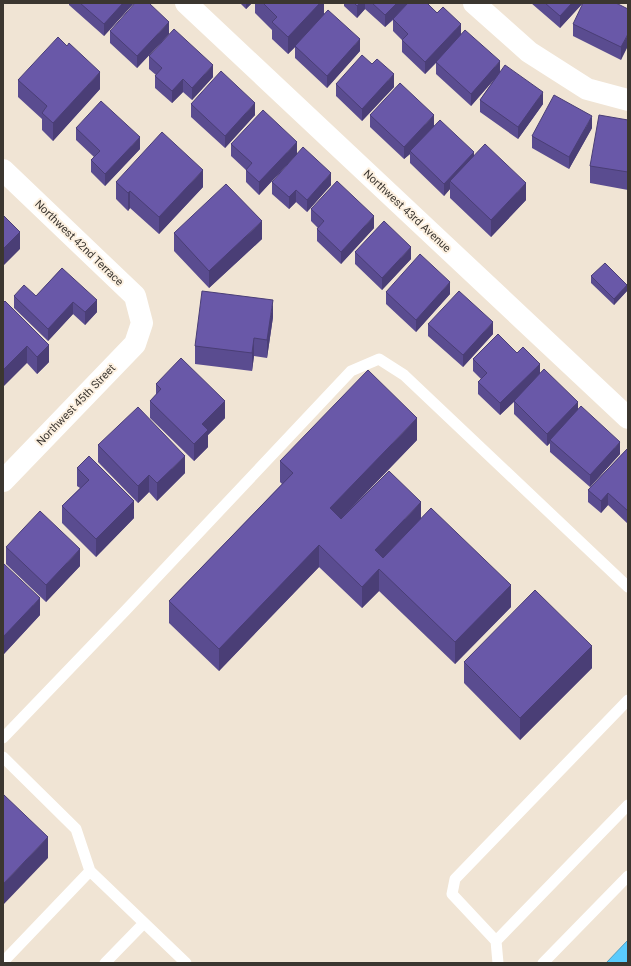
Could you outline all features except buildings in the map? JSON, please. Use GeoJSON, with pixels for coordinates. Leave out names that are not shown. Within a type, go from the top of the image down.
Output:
{"type":"FeatureCollection","features":[{"type":"Feature","properties":{"kind":"street","name":"Northwest 43rd Avenue"},"geometry":{"type":"LineString","coordinates":[[186,3],[628,418]]}},
{"type":"Feature","properties":{"kind":"street"},"geometry":{"type":"LineString","coordinates":[[474,3],[528,52],[587,89],[628,100]]}},
{"type":"Feature","properties":{"kind":"street","name":"Northwest 42nd Terrace"},"geometry":{"type":"LineString","coordinates":[[3,170],[135,296],[142,323]]}},
{"type":"Feature","properties":{"kind":"street","name":"Northwest 45th Street"},"geometry":{"type":"LineString","coordinates":[[3,481],[135,344],[142,323]]}},
{"type":"Feature","properties":{"kind":"lane"},"geometry":{"type":"LineString","coordinates":[[3,738],[132,604],[351,371],[379,359],[404,375],[628,587]]}},
{"type":"Feature","properties":{"kind":"lane"},"geometry":{"type":"LineString","coordinates":[[498,963],[496,941],[452,894],[455,879],[628,700]]}},
{"type":"Feature","properties":{"kind":"lane"},"geometry":{"type":"LineString","coordinates":[[3,757],[76,829],[90,871],[186,963]]}},
{"type":"Feature","properties":{"kind":"lane"},"geometry":{"type":"LineString","coordinates":[[496,941],[628,805]]}},
{"type":"Feature","properties":{"kind":"lane"},"geometry":{"type":"LineString","coordinates":[[3,962],[90,871]]}},
{"type":"Feature","properties":{"kind":"lane"},"geometry":{"type":"LineString","coordinates":[[543,963],[628,876]]}},
{"type":"Feature","properties":{"kind":"lane"},"geometry":{"type":"LineString","coordinates":[[105,963],[144,923]]}},
{"type":"Feature","properties":{"kind":"water"},"geometry":{"type":"Polygon","coordinates":[[[628,940],[628,963],[606,963],[628,940]]]}}]}
